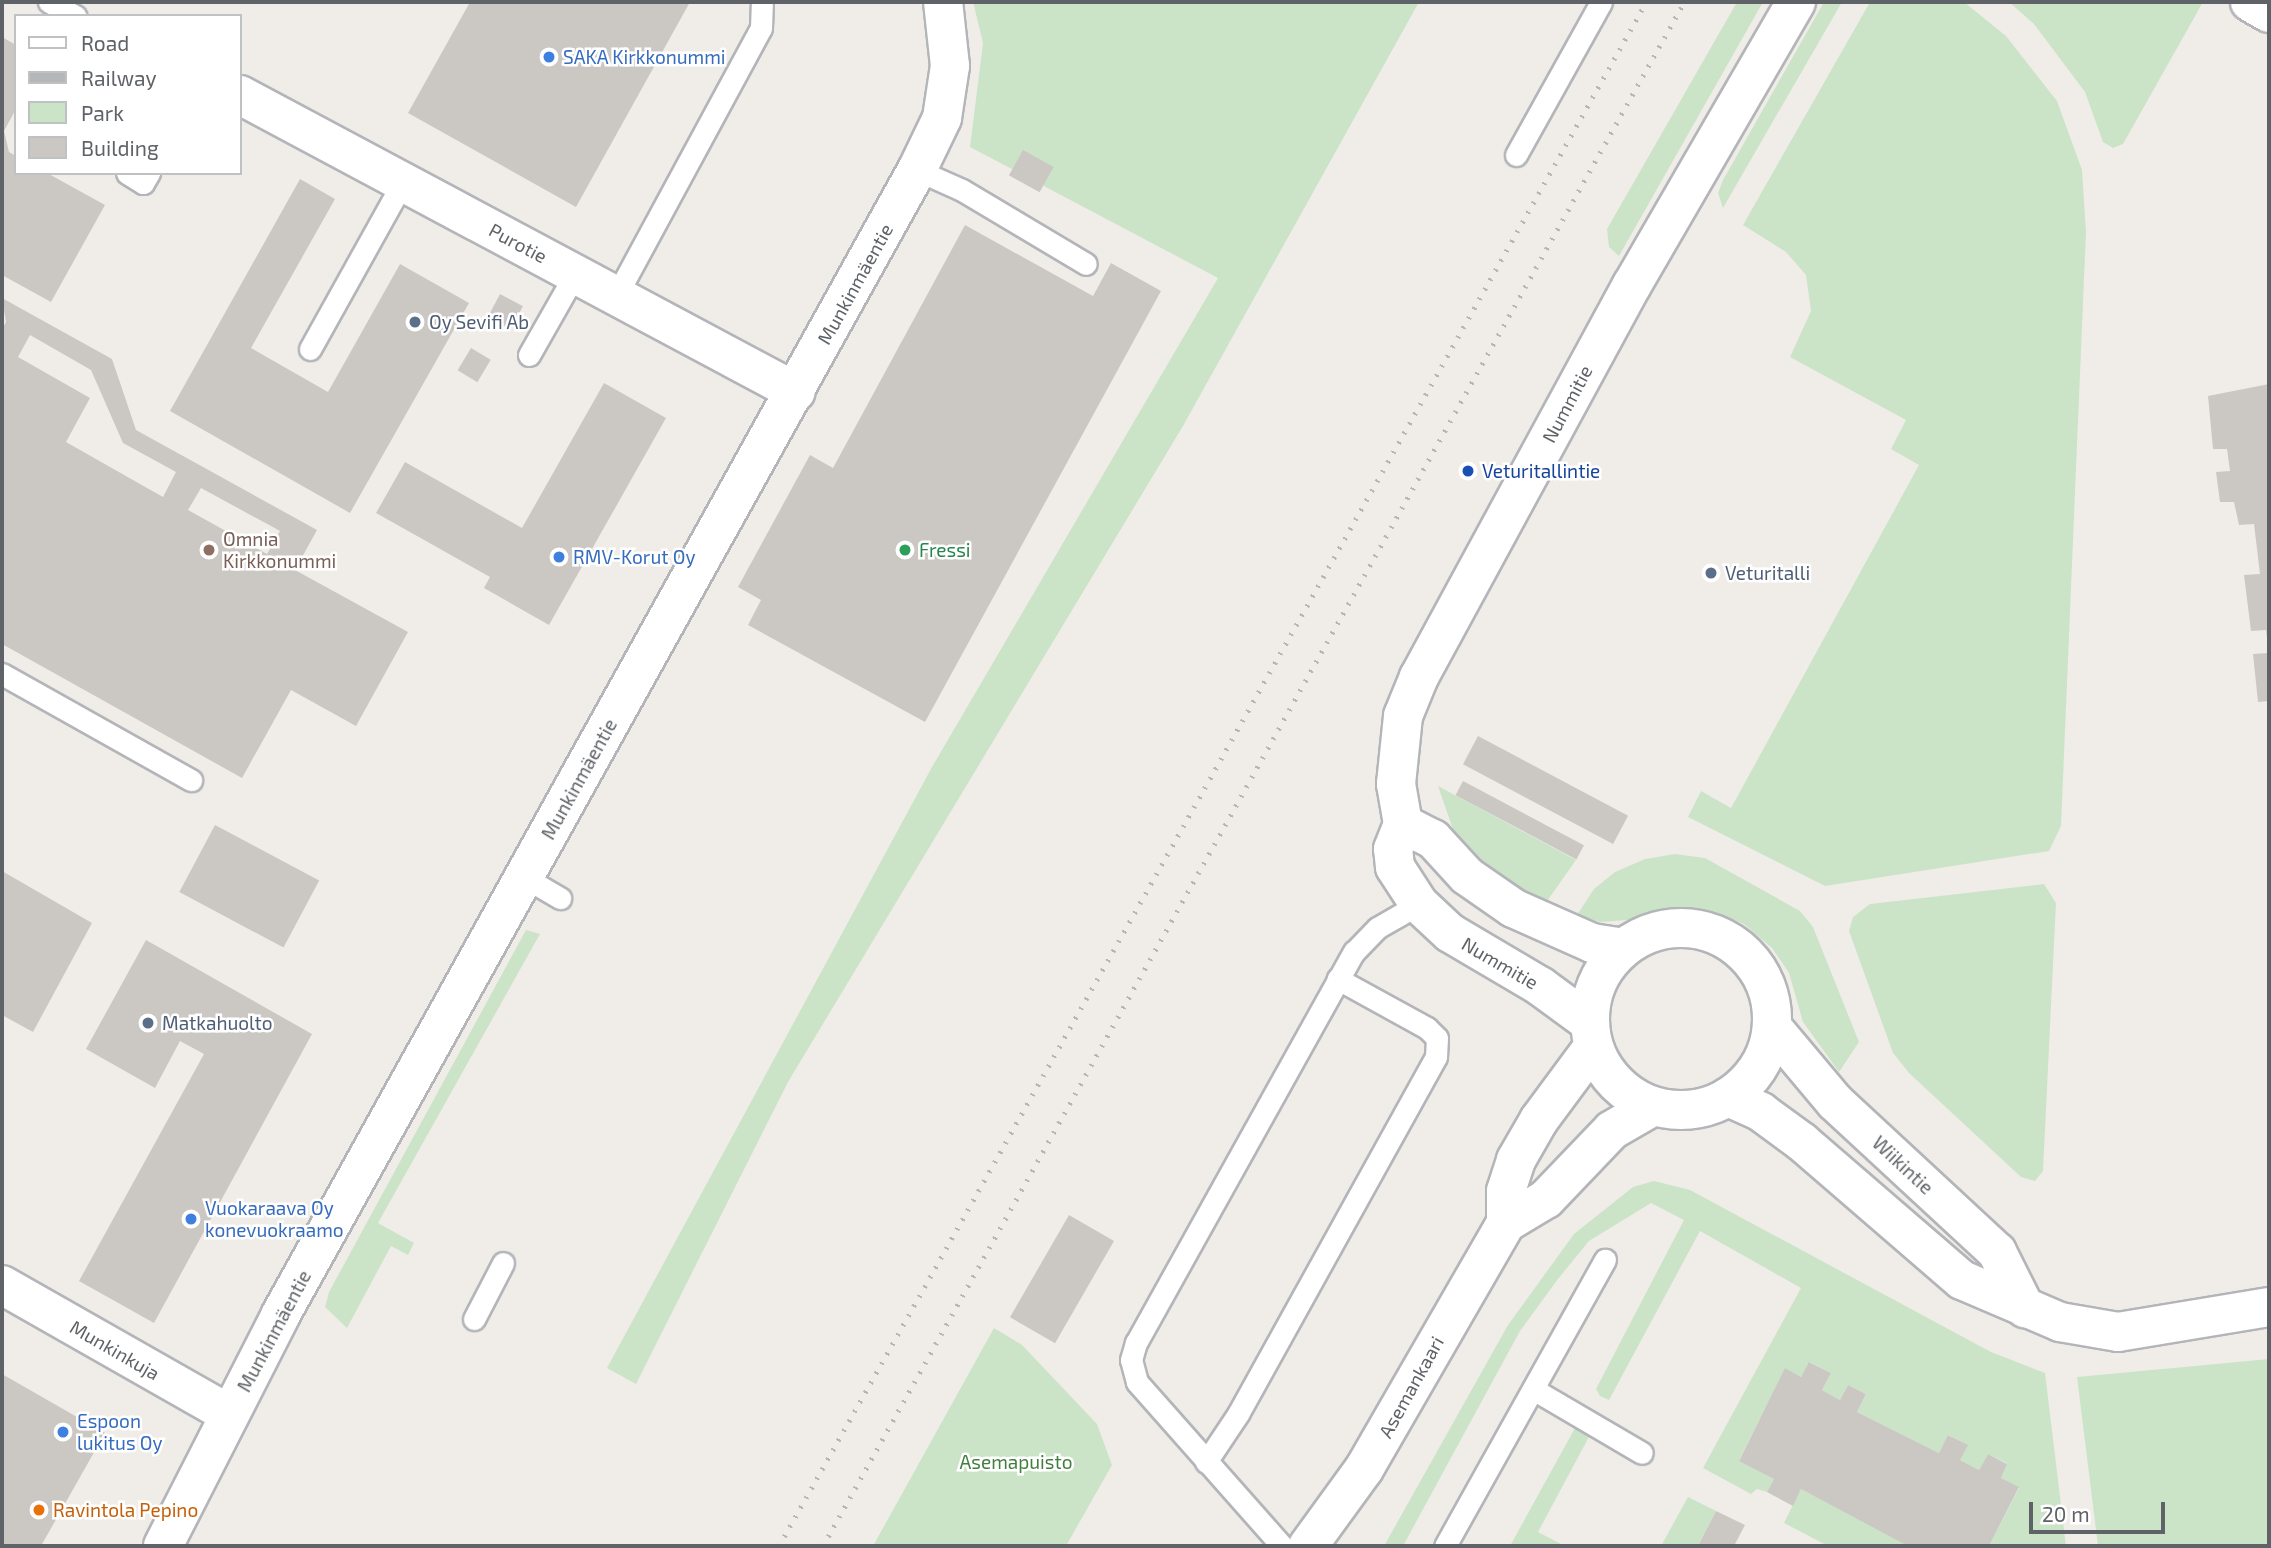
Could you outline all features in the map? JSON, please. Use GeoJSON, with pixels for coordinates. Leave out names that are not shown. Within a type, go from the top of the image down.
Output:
{"type":"FeatureCollection","features":[{"type":"Feature","properties":{"kind":"street","name":"Munkinmäentie"},"geometry":{"type":"LineString","coordinates":[[163,1546],[229,1414],[917,170],[942,118],[948,79],[948,30],[943,2]]}},
{"type":"Feature","properties":{"kind":"street","name":"Nummitie"},"geometry":{"type":"LineString","coordinates":[[1591,1035],[1540,986],[1450,933],[1419,904],[1395,867],[1393,849],[1403,824],[1396,784],[1402,716],[1419,677],[1632,285],[1796,2]]}},
{"type":"Feature","properties":{"kind":"street"},"geometry":{"type":"LineString","coordinates":[[2250,2],[2269,13]]}},
{"type":"Feature","properties":{"kind":"street","name":"Purotie"},"geometry":{"type":"LineString","coordinates":[[242,96],[796,392]]}},
{"type":"Feature","properties":{"kind":"street"},"geometry":{"type":"LineString","coordinates":[[1403,824],[1433,839],[1467,876],[1513,908],[1592,943],[1623,947]]}},
{"type":"Feature","properties":{"kind":"street"},"geometry":{"type":"LineString","coordinates":[[1667,928],[1690,928],[1723,939],[1751,960],[1763,980],[1771,1003],[1772,1027],[1759,1067],[1728,1097],[1704,1108],[1678,1111],[1652,1107],[1615,1084],[1591,1035],[1592,994],[1604,969],[1623,947],[1667,928]]}},
{"type":"Feature","properties":{"kind":"street","name":"Wiikintie"},"geometry":{"type":"LineString","coordinates":[[1772,1027],[1835,1102],[1997,1252],[2025,1308]]}},
{"type":"Feature","properties":{"kind":"street","name":"Asemankaari"},"geometry":{"type":"LineString","coordinates":[[1506,1223],[1506,1191],[1516,1160],[1591,1035]]}},
{"type":"Feature","properties":{"kind":"street"},"geometry":{"type":"LineString","coordinates":[[1728,1097],[1760,1112],[1802,1142],[1962,1280],[2060,1322],[2118,1332],[2269,1307]]}},
{"type":"Feature","properties":{"kind":"street","name":"Asemankaari"},"geometry":{"type":"LineString","coordinates":[[1308,1546],[1364,1469],[1506,1223],[1546,1199],[1612,1130],[1652,1107]]}},
{"type":"Feature","properties":{"kind":"street","name":"Munkinkuja"},"geometry":{"type":"LineString","coordinates":[[2,1285],[229,1414]]}},
{"type":"Feature","properties":{"kind":"lane"},"geometry":{"type":"LineString","coordinates":[[49,2],[71,14]]}},
{"type":"Feature","properties":{"kind":"lane"},"geometry":{"type":"LineString","coordinates":[[616,296],[761,29],[762,2]]}},
{"type":"Feature","properties":{"kind":"lane"},"geometry":{"type":"LineString","coordinates":[[1516,155],[1601,2]]}},
{"type":"Feature","properties":{"kind":"lane"},"geometry":{"type":"LineString","coordinates":[[917,170],[962,190],[1086,264]]}},
{"type":"Feature","properties":{"kind":"lane"},"geometry":{"type":"LineString","coordinates":[[130,175],[143,183],[148,175]]}},
{"type":"Feature","properties":{"kind":"lane"},"geometry":{"type":"LineString","coordinates":[[310,349],[403,182]]}},
{"type":"Feature","properties":{"kind":"lane"},"geometry":{"type":"LineString","coordinates":[[529,355],[575,274]]}},
{"type":"Feature","properties":{"kind":"lane"},"geometry":{"type":"LineString","coordinates":[[2,674],[191,780]]}},
{"type":"Feature","properties":{"kind":"lane"},"geometry":{"type":"LineString","coordinates":[[524,877],[561,898]]}},
{"type":"Feature","properties":{"kind":"lane"},"geometry":{"type":"LineString","coordinates":[[1282,1546],[1137,1381],[1131,1360],[1136,1343],[1354,952],[1377,928],[1419,904]]}},
{"type":"Feature","properties":{"kind":"lane"},"geometry":{"type":"LineString","coordinates":[[1206,1462],[1238,1414],[1436,1057],[1437,1038],[1427,1028],[1338,979]]}},
{"type":"Feature","properties":{"kind":"lane"},"geometry":{"type":"LineString","coordinates":[[1445,1546],[1605,1260]]}},
{"type":"Feature","properties":{"kind":"lane"},"geometry":{"type":"LineString","coordinates":[[474,1319],[503,1264]]}},
{"type":"Feature","properties":{"kind":"lane"},"geometry":{"type":"LineString","coordinates":[[1533,1389],[1642,1453]]}},
{"type":"Feature","properties":{"kind":"green space"},"geometry":{"type":"Polygon","coordinates":[[[973,2],[1419,2],[1183,426],[788,1082],[636,1384],[607,1368],[932,767],[1218,278],[970,147],[983,43],[973,2]]]}},
{"type":"Feature","properties":{"kind":"green space"},"geometry":{"type":"Polygon","coordinates":[[[1737,2],[1763,2],[1619,256],[1609,247],[1607,229],[1737,2]]]}},
{"type":"Feature","properties":{"kind":"green space"},"geometry":{"type":"Polygon","coordinates":[[[1824,2],[1842,2],[1723,208],[1718,193],[1723,180],[1824,2]]]}},
{"type":"Feature","properties":{"kind":"green space"},"geometry":{"type":"Polygon","coordinates":[[[1870,2],[1964,2],[2006,36],[2057,101],[2082,170],[2086,232],[2061,826],[2049,851],[1825,886],[1688,817],[1701,791],[1731,808],[1919,465],[1891,449],[1906,420],[1790,357],[1811,311],[1806,275],[1786,252],[1743,225],[1870,2]]]}},
{"type":"Feature","properties":{"kind":"green space"},"geometry":{"type":"Polygon","coordinates":[[[2009,2],[2203,2],[2123,144],[2113,148],[2103,142],[2085,92],[2034,24],[2009,2]]]}},
{"type":"Feature","properties":{"kind":"green space"},"geometry":{"type":"Polygon","coordinates":[[[1438,786],[1576,860],[1545,904],[1506,886],[1477,863],[1455,835],[1438,786]]]}},
{"type":"Feature","properties":{"kind":"green space"},"geometry":{"type":"Polygon","coordinates":[[[1675,854],[1705,858],[1800,911],[1813,927],[1859,1042],[1839,1072],[1803,1022],[1789,973],[1772,948],[1744,924],[1715,912],[1681,907],[1627,920],[1600,922],[1577,915],[1594,889],[1615,872],[1645,859],[1675,854]]]}},
{"type":"Feature","properties":{"kind":"green space"},"geometry":{"type":"Polygon","coordinates":[[[2044,884],[2056,903],[2043,1171],[2035,1181],[2021,1177],[1909,1073],[1893,1053],[1849,931],[1853,917],[1870,904],[2044,884]]]}},
{"type":"Feature","properties":{"kind":"green space"},"geometry":{"type":"Polygon","coordinates":[[[526,930],[540,934],[378,1223],[414,1243],[408,1255],[391,1246],[347,1328],[325,1307],[329,1292],[526,930]]]}},
{"type":"Feature","properties":{"kind":"green space"},"geometry":{"type":"Polygon","coordinates":[[[1654,1181],[1690,1190],[1991,1352],[2045,1373],[2066,1546],[1989,1546],[2019,1488],[2001,1478],[2007,1463],[1988,1454],[1979,1470],[1960,1460],[1967,1445],[1949,1435],[1939,1453],[1857,1412],[1866,1394],[1848,1385],[1840,1400],[1822,1390],[1831,1373],[1810,1362],[1801,1377],[1785,1369],[1739,1460],[1774,1479],[1767,1492],[1757,1489],[1751,1494],[1703,1468],[1801,1288],[1700,1231],[1609,1400],[1600,1396],[1596,1389],[1684,1220],[1651,1203],[1589,1241],[1558,1279],[1520,1331],[1403,1546],[1384,1546],[1508,1325],[1574,1234],[1633,1187],[1654,1181]]]}},
{"type":"Feature","properties":{"kind":"green space","name":"Asemapuisto"},"geometry":{"type":"Polygon","coordinates":[[[994,1328],[1022,1345],[1097,1424],[1112,1465],[1066,1546],[873,1546],[994,1328]]]}},
{"type":"Feature","properties":{"kind":"green space"},"geometry":{"type":"Polygon","coordinates":[[[2269,1359],[2269,1546],[2098,1546],[2077,1377],[2269,1359]]]}},
{"type":"Feature","properties":{"kind":"green space"},"geometry":{"type":"Polygon","coordinates":[[[1575,1428],[1590,1435],[1538,1532],[1565,1546],[1510,1546],[1575,1428]]]}},
{"type":"Feature","properties":{"kind":"green space"},"geometry":{"type":"Polygon","coordinates":[[[1801,1489],[1910,1544],[1828,1546],[1784,1523],[1801,1489]]]}},
{"type":"Feature","properties":{"kind":"green space"},"geometry":{"type":"Polygon","coordinates":[[[1688,1497],[1716,1511],[1698,1546],[1661,1546],[1688,1497]]]}},
{"type":"Feature","properties":{"kind":"building","name":"SAKA Kirkkonummi"},"geometry":{"type":"Polygon","coordinates":[[[470,2],[690,2],[576,207],[408,113],[470,2]]]}},
{"type":"Feature","properties":{"kind":"building"},"geometry":{"type":"Polygon","coordinates":[[[2,37],[14,44],[14,113],[4,131],[9,152],[14,155],[14,175],[51,175],[105,205],[51,302],[2,275],[2,37]]]}},
{"type":"Feature","properties":{"kind":"building"},"geometry":{"type":"Polygon","coordinates":[[[1023,150],[1054,167],[1040,192],[1009,175],[1023,150]]]}},
{"type":"Feature","properties":{"kind":"building"},"geometry":{"type":"Polygon","coordinates":[[[300,179],[335,199],[251,348],[328,392],[400,264],[469,303],[350,513],[170,411],[300,179]]]}},
{"type":"Feature","properties":{"kind":"building"},"geometry":{"type":"Polygon","coordinates":[[[965,225],[1093,296],[1111,263],[1161,291],[925,722],[748,625],[761,600],[738,587],[810,455],[833,468],[965,225]]]}},
{"type":"Feature","properties":{"kind":"building"},"geometry":{"type":"Polygon","coordinates":[[[500,294],[523,306],[511,329],[488,317],[500,294]]]}},
{"type":"Feature","properties":{"kind":"building"},"geometry":{"type":"Polygon","coordinates":[[[2,298],[112,359],[136,430],[317,530],[295,570],[408,632],[356,726],[291,690],[242,778],[2,644],[2,329],[6,322],[2,298]],[[30,335],[18,357],[90,398],[66,442],[163,497],[176,472],[123,443],[91,370],[30,335]],[[201,488],[188,510],[267,554],[280,531],[201,488]]]}},
{"type":"Feature","properties":{"kind":"building"},"geometry":{"type":"Polygon","coordinates":[[[471,348],[491,360],[477,382],[458,370],[471,348]]]}},
{"type":"Feature","properties":{"kind":"building"},"geometry":{"type":"Polygon","coordinates":[[[604,383],[666,418],[549,625],[484,588],[490,577],[376,513],[405,462],[522,528],[604,383]]]}},
{"type":"Feature","properties":{"kind":"building"},"geometry":{"type":"Polygon","coordinates":[[[2269,384],[2268,645],[2266,630],[2251,631],[2244,575],[2260,574],[2254,524],[2239,525],[2234,502],[2220,502],[2216,472],[2230,471],[2227,449],[2213,449],[2208,396],[2269,384]]]}},
{"type":"Feature","properties":{"kind":"building"},"geometry":{"type":"Polygon","coordinates":[[[2269,653],[2269,701],[2258,702],[2253,654],[2269,653]]]}},
{"type":"Feature","properties":{"kind":"building"},"geometry":{"type":"Polygon","coordinates":[[[1478,736],[1628,816],[1613,844],[1463,764],[1478,736]]]}},
{"type":"Feature","properties":{"kind":"building"},"geometry":{"type":"Polygon","coordinates":[[[1463,781],[1584,845],[1576,859],[1455,795],[1463,781]]]}},
{"type":"Feature","properties":{"kind":"building"},"geometry":{"type":"Polygon","coordinates":[[[215,825],[319,880],[284,948],[179,892],[215,825]]]}},
{"type":"Feature","properties":{"kind":"building"},"geometry":{"type":"Polygon","coordinates":[[[2,871],[92,923],[33,1032],[2,1015],[2,871]]]}},
{"type":"Feature","properties":{"kind":"building"},"geometry":{"type":"Polygon","coordinates":[[[146,940],[312,1034],[154,1323],[79,1281],[204,1054],[180,1041],[155,1088],[86,1049],[146,940]]]}},
{"type":"Feature","properties":{"kind":"building"},"geometry":{"type":"Polygon","coordinates":[[[1069,1215],[1114,1241],[1055,1343],[1010,1317],[1069,1215]]]}},
{"type":"Feature","properties":{"kind":"building"},"geometry":{"type":"Polygon","coordinates":[[[1809,1362],[1831,1373],[1822,1390],[1840,1400],[1848,1385],[1866,1394],[1857,1412],[1939,1453],[1948,1435],[1968,1445],[1960,1460],[1979,1470],[1988,1454],[2007,1464],[2001,1478],[2019,1487],[1989,1546],[1908,1546],[1801,1489],[1793,1506],[1767,1492],[1774,1479],[1739,1461],[1785,1368],[1801,1377],[1809,1362]]]}},
{"type":"Feature","properties":{"kind":"building"},"geometry":{"type":"Polygon","coordinates":[[[2,1374],[105,1433],[41,1546],[2,1546],[2,1374]]]}},
{"type":"Feature","properties":{"kind":"building"},"geometry":{"type":"Polygon","coordinates":[[[1716,1511],[1745,1525],[1734,1546],[1698,1546],[1716,1511]]]}},
{"type":"Feature","properties":{"kind":"railway"},"geometry":{"type":"LineString","coordinates":[[779,1546],[1646,2]]}},
{"type":"Feature","properties":{"kind":"railway"},"geometry":{"type":"LineString","coordinates":[[823,1546],[1684,2]]}},
{"type":"Feature","properties":{"kind":"place","name":"SAKA Kirkkonummi"},"geometry":{"type":"Point","coordinates":[549,57]}},
{"type":"Feature","properties":{"kind":"place","name":"Oy Sevifi Ab"},"geometry":{"type":"Point","coordinates":[415,322]}},
{"type":"Feature","properties":{"kind":"place","name":"Veturitallintie"},"geometry":{"type":"Point","coordinates":[1468,471]}},
{"type":"Feature","properties":{"kind":"place","name":"Omnia Kirkkonummi"},"geometry":{"type":"Point","coordinates":[209,550]}},
{"type":"Feature","properties":{"kind":"place","name":"Fressi"},"geometry":{"type":"Point","coordinates":[905,550]}},
{"type":"Feature","properties":{"kind":"place","name":"RMV-Korut Oy"},"geometry":{"type":"Point","coordinates":[559,557]}},
{"type":"Feature","properties":{"kind":"place","name":"Veturitalli"},"geometry":{"type":"Point","coordinates":[1711,573]}},
{"type":"Feature","properties":{"kind":"place","name":"Matkahuolto"},"geometry":{"type":"Point","coordinates":[148,1023]}},
{"type":"Feature","properties":{"kind":"place","name":"Vuokaraava Oy konevuokraamo"},"geometry":{"type":"Point","coordinates":[191,1219]}},
{"type":"Feature","properties":{"kind":"place","name":"Espoon lukitus Oy"},"geometry":{"type":"Point","coordinates":[63,1432]}},
{"type":"Feature","properties":{"kind":"place","name":"Ravintola Pepino"},"geometry":{"type":"Point","coordinates":[39,1510]}}]}
